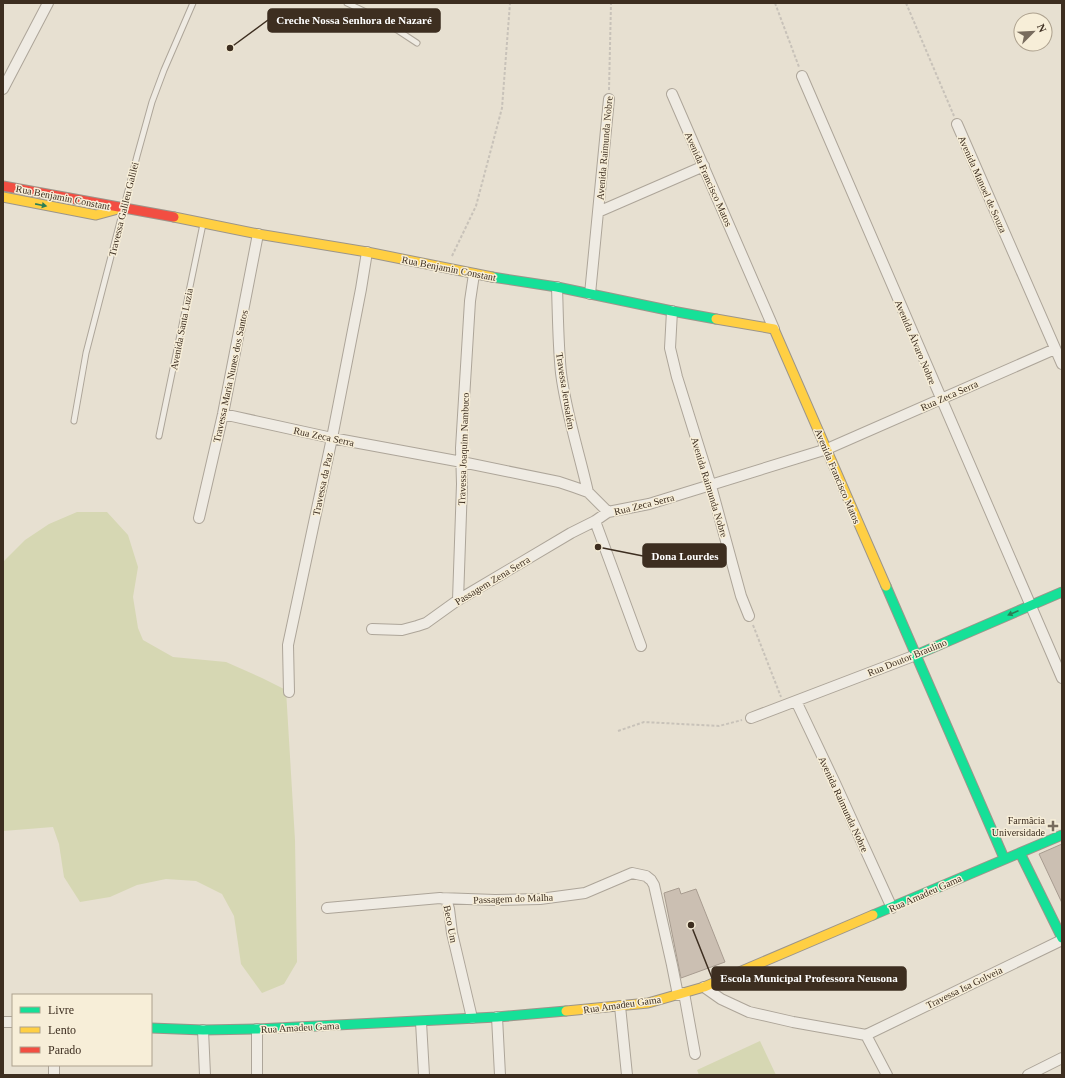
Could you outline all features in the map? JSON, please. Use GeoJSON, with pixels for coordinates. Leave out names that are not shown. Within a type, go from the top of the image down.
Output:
{"type":"FeatureCollection","features":[{"type":"Feature","properties":{"kind":"street"},"geometry":{"type":"LineString","coordinates":[[3,89],[48,3]]}},
{"type":"Feature","properties":{"kind":"street","name":"Avenida Álvaro Nobre"},"geometry":{"type":"LineString","coordinates":[[802,76],[1062,678]]}},
{"type":"Feature","properties":{"kind":"street","name":"Avenida Francisco Matos"},"geometry":{"type":"LineString","coordinates":[[672,94],[1004,858]]}},
{"type":"Feature","properties":{"kind":"street","name":"Avenida Raimunda Nobre"},"geometry":{"type":"LineString","coordinates":[[590,294],[609,99]]}},
{"type":"Feature","properties":{"kind":"street","name":"Avenida Manoel de Souza"},"geometry":{"type":"LineString","coordinates":[[957,124],[1062,364]]}},
{"type":"Feature","properties":{"kind":"street"},"geometry":{"type":"LineString","coordinates":[[598,212],[704,166]]}},
{"type":"Feature","properties":{"kind":"street","name":"Rua Benjamin Constant"},"geometry":{"type":"LineString","coordinates":[[3,186],[203,222],[258,234],[367,252],[474,274],[557,287],[774,330]]}},
{"type":"Feature","properties":{"kind":"street","name":"Rua Benjamin Constant"},"geometry":{"type":"LineString","coordinates":[[3,197],[96,215],[123,208]]}},
{"type":"Feature","properties":{"kind":"street","name":"Travessa Maria Nunes dos Santos"},"geometry":{"type":"LineString","coordinates":[[199,518],[222,414],[258,234]]}},
{"type":"Feature","properties":{"kind":"street","name":"Travessa da Paz"},"geometry":{"type":"LineString","coordinates":[[288,692],[288,645],[332,438],[360,296],[367,252]]}},
{"type":"Feature","properties":{"kind":"street","name":"Travessa Joaquim Nambuco"},"geometry":{"type":"LineString","coordinates":[[458,600],[462,484],[461,448],[470,301],[474,274]]}},
{"type":"Feature","properties":{"kind":"street","name":"Travessa Jerusalém"},"geometry":{"type":"LineString","coordinates":[[557,287],[558,337],[565,399],[588,492]]}},
{"type":"Feature","properties":{"kind":"street","name":"Avenida Raimunda Nobre"},"geometry":{"type":"LineString","coordinates":[[672,310],[670,343],[671,355],[711,486],[741,596],[749,616]]}},
{"type":"Feature","properties":{"kind":"street","name":"Rua Zeca Serra"},"geometry":{"type":"LineString","coordinates":[[222,414],[332,438],[559,482],[588,492],[608,512],[650,504],[826,450],[1055,349]]}},
{"type":"Feature","properties":{"kind":"street","name":"Passagem Zena Serra"},"geometry":{"type":"LineString","coordinates":[[372,629],[402,630],[426,623],[458,600],[608,512]]}},
{"type":"Feature","properties":{"kind":"street"},"geometry":{"type":"LineString","coordinates":[[594,521],[641,646]]}},
{"type":"Feature","properties":{"kind":"street","name":"Rua Doutor Braulino"},"geometry":{"type":"LineString","coordinates":[[751,718],[916,655],[1062,592]]}},
{"type":"Feature","properties":{"kind":"street","name":"Avenida Raimunda Nobre"},"geometry":{"type":"LineString","coordinates":[[796,701],[892,908]]}},
{"type":"Feature","properties":{"kind":"street","name":"Rua Amadeu Gama"},"geometry":{"type":"LineString","coordinates":[[152,1028],[203,1030],[257,1029],[421,1022],[497,1017],[648,1003],[704,987],[892,908],[1004,858],[1020,853],[1062,835]]}},
{"type":"Feature","properties":{"kind":"street"},"geometry":{"type":"LineString","coordinates":[[1020,853],[1062,939]]}},
{"type":"Feature","properties":{"kind":"street","name":"Passagem do Malha"},"geometry":{"type":"LineString","coordinates":[[440,898],[495,900],[540,899],[585,893],[632,873],[646,876],[652,880],[654,885],[681,994]]}},
{"type":"Feature","properties":{"kind":"street","name":"Beco Um"},"geometry":{"type":"LineString","coordinates":[[327,908],[440,898],[445,899],[449,908],[452,933],[472,1018]]}},
{"type":"Feature","properties":{"kind":"street","name":"Travessa Isa Golveia"},"geometry":{"type":"LineString","coordinates":[[866,1034],[1062,939]]}},
{"type":"Feature","properties":{"kind":"street"},"geometry":{"type":"LineString","coordinates":[[704,987],[721,999],[749,1012],[793,1022],[866,1034],[887,1075]]}},
{"type":"Feature","properties":{"kind":"street"},"geometry":{"type":"LineString","coordinates":[[681,994],[695,1054]]}},
{"type":"Feature","properties":{"kind":"street"},"geometry":{"type":"LineString","coordinates":[[620,1006],[627,1075]]}},
{"type":"Feature","properties":{"kind":"street"},"geometry":{"type":"LineString","coordinates":[[497,1017],[500,1075]]}},
{"type":"Feature","properties":{"kind":"street"},"geometry":{"type":"LineString","coordinates":[[421,1022],[424,1075]]}},
{"type":"Feature","properties":{"kind":"street"},"geometry":{"type":"LineString","coordinates":[[257,1029],[257,1075]]}},
{"type":"Feature","properties":{"kind":"street"},"geometry":{"type":"LineString","coordinates":[[203,1030],[205,1075]]}},
{"type":"Feature","properties":{"kind":"street"},"geometry":{"type":"LineString","coordinates":[[1028,1075],[1062,1058]]}},
{"type":"Feature","properties":{"kind":"lane","name":"Travessa Galileu Galilei"},"geometry":{"type":"LineString","coordinates":[[74,421],[86,353],[152,102],[193,3]]}},
{"type":"Feature","properties":{"kind":"lane"},"geometry":{"type":"LineString","coordinates":[[347,3],[391,26],[417,43]]}},
{"type":"Feature","properties":{"kind":"lane","name":"Avenida Santa Luzia"},"geometry":{"type":"LineString","coordinates":[[159,436],[203,222]]}},
{"type":"Feature","properties":{"kind":"path"},"geometry":{"type":"LineString","coordinates":[[446,268],[476,206],[502,108],[510,3]]}},
{"type":"Feature","properties":{"kind":"path","name":"Avenida Raimunda Nobre"},"geometry":{"type":"LineString","coordinates":[[609,99],[611,3]]}},
{"type":"Feature","properties":{"kind":"path"},"geometry":{"type":"LineString","coordinates":[[775,3],[802,76]]}},
{"type":"Feature","properties":{"kind":"path","name":"Avenida Manoel de Souza"},"geometry":{"type":"LineString","coordinates":[[906,3],[957,124]]}},
{"type":"Feature","properties":{"kind":"path"},"geometry":{"type":"LineString","coordinates":[[749,616],[784,706]]}},
{"type":"Feature","properties":{"kind":"path"},"geometry":{"type":"LineString","coordinates":[[618,731],[644,722],[719,726],[751,718]]}},
{"type":"Feature","properties":{"kind":"green space"},"geometry":{"type":"Polygon","coordinates":[[[77,512],[107,512],[128,535],[138,567],[133,597],[138,628],[143,640],[173,657],[226,662],[286,690],[295,840],[297,962],[284,984],[262,993],[241,964],[234,916],[222,894],[196,881],[166,879],[137,885],[110,897],[80,902],[64,877],[59,844],[53,827],[3,831],[3,562],[25,540],[49,524],[77,512]]]}},
{"type":"Feature","properties":{"kind":"green space"},"geometry":{"type":"Polygon","coordinates":[[[760,1041],[776,1075],[699,1075],[697,1070],[760,1041]]]}},
{"type":"Feature","properties":{"kind":"building"},"geometry":{"type":"Polygon","coordinates":[[[1062,844],[1062,903],[1039,854],[1062,844]]]}},
{"type":"Feature","properties":{"kind":"building"},"geometry":{"type":"Polygon","coordinates":[[[679,888],[681,894],[696,889],[725,962],[681,978],[664,893],[679,888]]]}},
{"type":"Feature","properties":{"kind":"traffic: fast"},"geometry":{"type":"LineString","coordinates":[[492,277],[557,287],[716,319]]}},
{"type":"Feature","properties":{"kind":"traffic: fast"},"geometry":{"type":"LineString","coordinates":[[886,586],[1004,858]]}},
{"type":"Feature","properties":{"kind":"traffic: fast"},"geometry":{"type":"LineString","coordinates":[[916,655],[1062,592]]}},
{"type":"Feature","properties":{"kind":"traffic: fast"},"geometry":{"type":"LineString","coordinates":[[873,915],[1062,835]]}},
{"type":"Feature","properties":{"kind":"traffic: fast"},"geometry":{"type":"LineString","coordinates":[[1020,853],[1062,938]]}},
{"type":"Feature","properties":{"kind":"traffic: fast"},"geometry":{"type":"LineString","coordinates":[[152,1028],[203,1030],[257,1029],[497,1017],[566,1011]]}},
{"type":"Feature","properties":{"kind":"traffic: slow"},"geometry":{"type":"LineString","coordinates":[[3,197],[96,215],[118,209]]}},
{"type":"Feature","properties":{"kind":"traffic: slow"},"geometry":{"type":"LineString","coordinates":[[174,217],[258,234],[367,252],[492,277]]}},
{"type":"Feature","properties":{"kind":"traffic: slow"},"geometry":{"type":"LineString","coordinates":[[716,319],[774,329],[886,586]]}},
{"type":"Feature","properties":{"kind":"traffic: slow"},"geometry":{"type":"LineString","coordinates":[[566,1011],[648,1003],[704,987],[873,915]]}},
{"type":"Feature","properties":{"kind":"traffic: jam"},"geometry":{"type":"LineString","coordinates":[[3,186],[174,217]]}},
{"type":"Feature","properties":{"kind":"place","name":"Creche Nossa Senhora de Nazaré"},"geometry":{"type":"Point","coordinates":[230,48]}},
{"type":"Feature","properties":{"kind":"place","name":"Dona Lourdes"},"geometry":{"type":"Point","coordinates":[598,547]}},
{"type":"Feature","properties":{"kind":"place","name":"Farmâcia Universidade"},"geometry":{"type":"Point","coordinates":[1053,826]}},
{"type":"Feature","properties":{"kind":"place","name":"Escola Municipal Professora Neusona"},"geometry":{"type":"Point","coordinates":[691,925]}}]}
